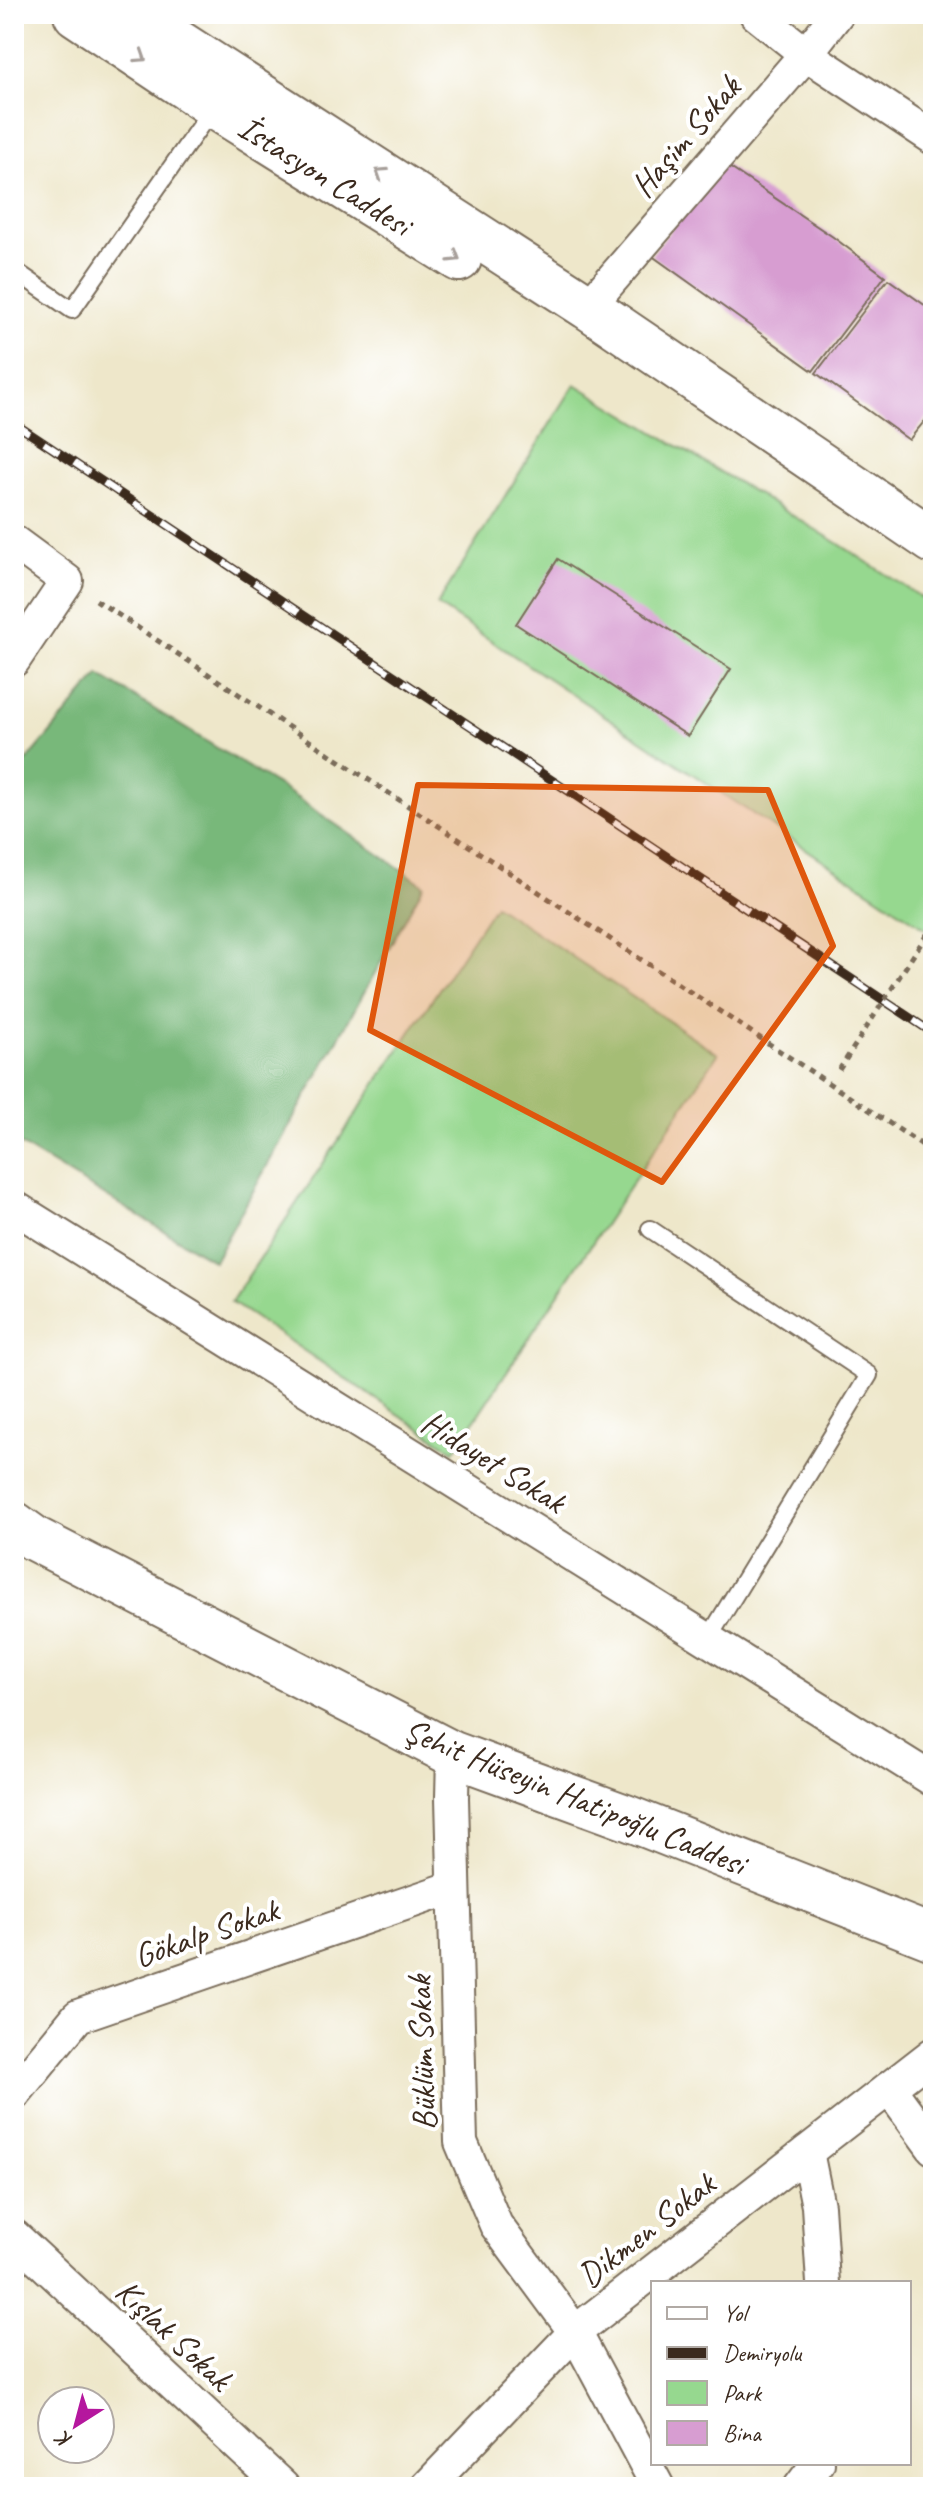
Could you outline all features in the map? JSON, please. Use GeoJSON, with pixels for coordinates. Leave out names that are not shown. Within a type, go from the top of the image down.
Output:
{"type":"FeatureCollection","features":[{"type":"Feature","properties":{"kind":"street","name":"İstasyon Caddesi"},"geometry":{"type":"LineString","coordinates":[[76,14],[224,92],[588,307],[933,541]]}},
{"type":"Feature","properties":{"kind":"street","name":"İstasyon Caddesi"},"geometry":{"type":"LineString","coordinates":[[134,14],[224,92]]}},
{"type":"Feature","properties":{"kind":"street"},"geometry":{"type":"LineString","coordinates":[[756,14],[806,54],[933,138]]}},
{"type":"Feature","properties":{"kind":"street","name":"Haşim Sokak"},"geometry":{"type":"LineString","coordinates":[[588,307],[837,14]]}},
{"type":"Feature","properties":{"kind":"street"},"geometry":{"type":"LineString","coordinates":[[14,542],[67,581],[14,660]]}},
{"type":"Feature","properties":{"kind":"street","name":"Hidayet Sokak"},"geometry":{"type":"LineString","coordinates":[[14,1207],[933,1780]]}},
{"type":"Feature","properties":{"kind":"street","name":"Şehit Hüseyin Hatipoğlu Caddesi"},"geometry":{"type":"LineString","coordinates":[[14,1524],[35,1539],[453,1754],[628,1818],[933,1938]]}},
{"type":"Feature","properties":{"kind":"street","name":"Büklüm Sokak"},"geometry":{"type":"LineString","coordinates":[[453,1754],[461,2142],[496,2225],[575,2332],[658,2487]]}},
{"type":"Feature","properties":{"kind":"street","name":"Gökalp Sokak"},"geometry":{"type":"LineString","coordinates":[[14,2094],[78,2016],[454,1887]]}},
{"type":"Feature","properties":{"kind":"street","name":"Dikmen Sokak"},"geometry":{"type":"LineString","coordinates":[[427,2487],[575,2332],[933,2054]]}},
{"type":"Feature","properties":{"kind":"street"},"geometry":{"type":"LineString","coordinates":[[889,2088],[933,2148]]}},
{"type":"Feature","properties":{"kind":"street"},"geometry":{"type":"LineString","coordinates":[[807,2152],[818,2206],[823,2281]]}},
{"type":"Feature","properties":{"kind":"street","name":"Kışlak Sokak"},"geometry":{"type":"LineString","coordinates":[[14,2236],[264,2481]]}},
{"type":"Feature","properties":{"kind":"street"},"geometry":{"type":"LineString","coordinates":[[800,2487],[816,2465]]}},
{"type":"Feature","properties":{"kind":"lane"},"geometry":{"type":"LineString","coordinates":[[14,270],[72,310],[224,92]]}},
{"type":"Feature","properties":{"kind":"lane"},"geometry":{"type":"LineString","coordinates":[[650,1229],[869,1375],[708,1639]]}},
{"type":"Feature","properties":{"kind":"path"},"geometry":{"type":"LineString","coordinates":[[67,581],[933,1152]]}},
{"type":"Feature","properties":{"kind":"path"},"geometry":{"type":"LineString","coordinates":[[839,1070],[933,925]]}},
{"type":"Feature","properties":{"kind":"highlighted area"},"geometry":{"type":"Polygon","coordinates":[[[418,785],[768,790],[833,946],[662,1182],[370,1030],[418,785]]]}},
{"type":"Feature","properties":{"kind":"green space"},"geometry":{"type":"Polygon","coordinates":[[[575,384],[836,542],[933,605],[933,933],[437,605],[575,384]]]}},
{"type":"Feature","properties":{"kind":"green space"},"geometry":{"type":"Polygon","coordinates":[[[99,675],[290,793],[424,885],[214,1261],[14,1141],[14,776],[99,675]]]}},
{"type":"Feature","properties":{"kind":"green space"},"geometry":{"type":"Polygon","coordinates":[[[495,905],[718,1054],[454,1451],[231,1302],[495,905]]]}},
{"type":"Feature","properties":{"kind":"building"},"geometry":{"type":"Polygon","coordinates":[[[723,163],[885,276],[813,371],[651,255],[723,163]]]}},
{"type":"Feature","properties":{"kind":"building"},"geometry":{"type":"Polygon","coordinates":[[[888,279],[933,311],[933,411],[909,440],[816,373],[888,279]]]}},
{"type":"Feature","properties":{"kind":"building"},"geometry":{"type":"Polygon","coordinates":[[[558,559],[731,669],[688,736],[516,624],[558,559]]]}},
{"type":"Feature","properties":{"kind":"railway"},"geometry":{"type":"LineString","coordinates":[[14,423],[933,1033]]}}]}
